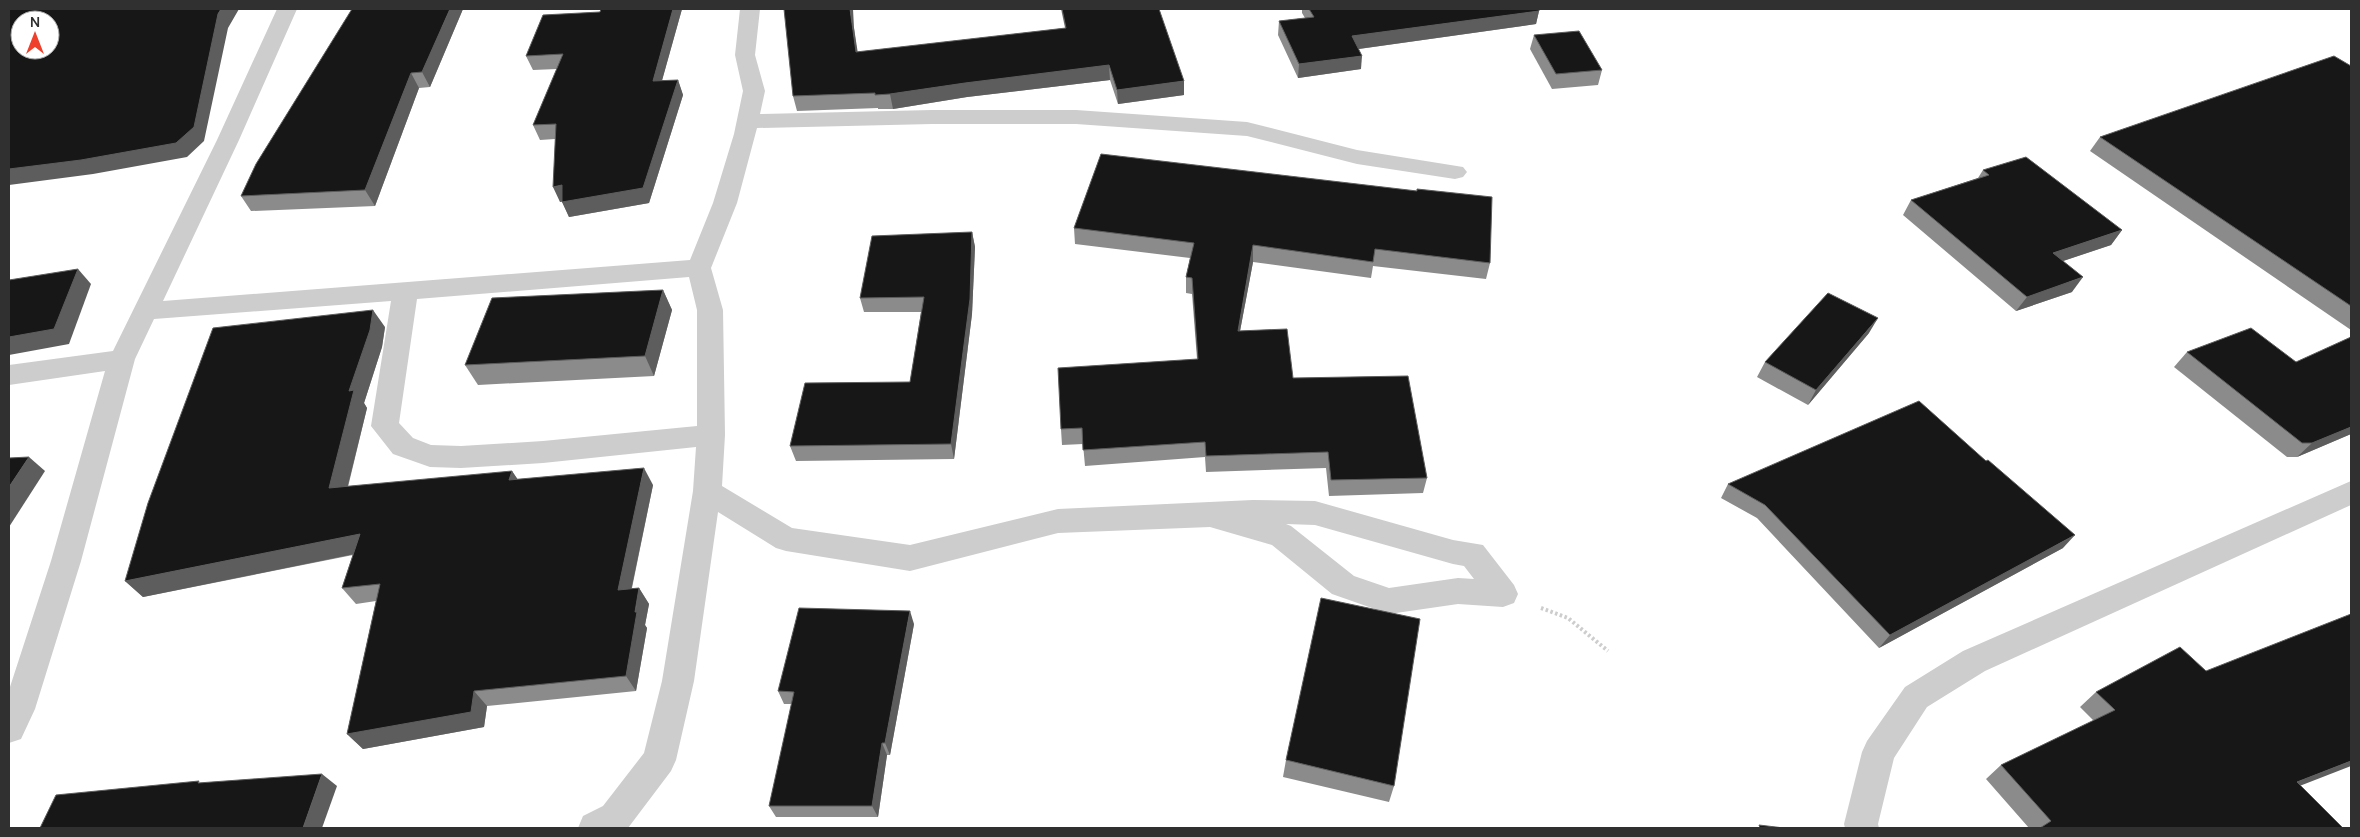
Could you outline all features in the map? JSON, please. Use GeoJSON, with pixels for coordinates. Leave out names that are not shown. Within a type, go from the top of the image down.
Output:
{"type":"FeatureCollection","features":[{"type":"Feature","properties":{"kind":"street"},"geometry":{"type":"LineString","coordinates":[[9,728],[19,709],[66,561],[122,359],[228,140],[287,9]]}},
{"type":"Feature","properties":{"kind":"street"},"geometry":{"type":"LineString","coordinates":[[595,828],[615,818],[659,760],[678,681],[707,491],[711,435],[710,310],[698,268],[726,203],[748,121],[754,91],[744,55],[750,9]]}},
{"type":"Feature","properties":{"kind":"street"},"geometry":{"type":"LineString","coordinates":[[748,121],[932,117],[1076,117],[1247,129],[1357,158],[1455,172]]}},
{"type":"Feature","properties":{"kind":"street"},"geometry":{"type":"LineString","coordinates":[[145,311],[698,268]]}},
{"type":"Feature","properties":{"kind":"street"},"geometry":{"type":"LineString","coordinates":[[405,291],[385,426],[403,446],[430,456],[461,458],[543,452],[711,435]]}},
{"type":"Feature","properties":{"kind":"street"},"geometry":{"type":"LineString","coordinates":[[9,375],[122,359]]}},
{"type":"Feature","properties":{"kind":"street"},"geometry":{"type":"LineString","coordinates":[[707,491],[786,539],[910,558],[1058,521],[1254,512],[1315,514],[1453,552],[1472,554],[1503,594]]}},
{"type":"Feature","properties":{"kind":"street"},"geometry":{"type":"LineString","coordinates":[[1862,828],[1861,824],[1879,752],[1916,697],[1974,661],[2351,492]]}},
{"type":"Feature","properties":{"kind":"street"},"geometry":{"type":"LineString","coordinates":[[1210,515],[1282,536],[1343,585],[1388,601],[1458,591],[1503,594]]}},
{"type":"Feature","properties":{"kind":"path"},"geometry":{"type":"LineString","coordinates":[[1503,594],[1568,618],[1608,651]]}},
{"type":"Feature","properties":{"kind":"building"},"geometry":{"type":"Polygon","coordinates":[[[9,9],[221,9],[218,14],[194,127],[176,143],[81,160],[9,169],[9,9]]]}},
{"type":"Feature","properties":{"kind":"building"},"geometry":{"type":"Polygon","coordinates":[[[352,9],[450,9],[422,72],[411,73],[365,190],[241,196],[256,164],[352,9]]]}},
{"type":"Feature","properties":{"kind":"building"},"geometry":{"type":"Polygon","coordinates":[[[601,9],[673,9],[653,81],[678,80],[643,188],[562,202],[562,185],[553,187],[556,124],[533,125],[563,54],[526,56],[543,15],[600,12],[601,9]]]}},
{"type":"Feature","properties":{"kind":"building"},"geometry":{"type":"Polygon","coordinates":[[[784,9],[850,9],[856,52],[1066,28],[1062,9],[1159,9],[1184,81],[1117,90],[1109,65],[890,94],[793,96],[784,9]]]}},
{"type":"Feature","properties":{"kind":"building"},"geometry":{"type":"Polygon","coordinates":[[[1309,9],[1539,9],[1539,11],[1352,36],[1362,56],[1299,64],[1279,21],[1314,17],[1309,9]]]}},
{"type":"Feature","properties":{"kind":"building"},"geometry":{"type":"Polygon","coordinates":[[[1579,31],[1602,70],[1556,74],[1534,35],[1579,31]]]}},
{"type":"Feature","properties":{"kind":"building"},"geometry":{"type":"Polygon","coordinates":[[[2334,56],[2351,66],[2351,306],[2100,137],[2334,56]]]}},
{"type":"Feature","properties":{"kind":"building"},"geometry":{"type":"Polygon","coordinates":[[[1101,154],[1417,191],[1417,189],[1492,197],[1490,263],[1375,249],[1373,262],[1253,245],[1238,331],[1287,329],[1293,378],[1408,376],[1427,478],[1331,480],[1328,452],[1206,456],[1205,442],[1083,450],[1082,428],[1061,429],[1058,368],[1198,359],[1192,278],[1186,277],[1194,243],[1074,228],[1101,154]]]}},
{"type":"Feature","properties":{"kind":"building"},"geometry":{"type":"Polygon","coordinates":[[[2026,157],[2122,230],[2053,253],[2083,277],[2027,297],[1911,200],[1989,175],[1983,170],[2026,157]]]}},
{"type":"Feature","properties":{"kind":"building"},"geometry":{"type":"Polygon","coordinates":[[[972,232],[970,299],[951,444],[790,446],[805,383],[910,382],[924,297],[860,298],[872,236],[972,232]]]}},
{"type":"Feature","properties":{"kind":"building"},"geometry":{"type":"Polygon","coordinates":[[[78,269],[54,329],[9,337],[9,280],[78,269]]]}},
{"type":"Feature","properties":{"kind":"building"},"geometry":{"type":"Polygon","coordinates":[[[663,290],[645,356],[465,365],[492,298],[663,290]]]}},
{"type":"Feature","properties":{"kind":"building"},"geometry":{"type":"Polygon","coordinates":[[[1828,293],[1878,318],[1816,390],[1765,362],[1828,293]]]}},
{"type":"Feature","properties":{"kind":"building"},"geometry":{"type":"Polygon","coordinates":[[[373,310],[370,330],[349,391],[354,390],[329,488],[512,471],[509,480],[644,468],[618,590],[639,588],[635,612],[637,612],[626,676],[474,691],[471,712],[347,734],[380,584],[342,588],[360,534],[125,581],[148,503],[213,328],[373,310]]]}},
{"type":"Feature","properties":{"kind":"building"},"geometry":{"type":"Polygon","coordinates":[[[2251,328],[2296,362],[2351,337],[2351,427],[2312,443],[2302,443],[2187,352],[2251,328]]]}},
{"type":"Feature","properties":{"kind":"building"},"geometry":{"type":"Polygon","coordinates":[[[1919,401],[1986,461],[1988,460],[2075,535],[1890,635],[1765,505],[1728,484],[1919,401]]]}},
{"type":"Feature","properties":{"kind":"building"},"geometry":{"type":"Polygon","coordinates":[[[29,457],[9,487],[9,458],[29,457]]]}},
{"type":"Feature","properties":{"kind":"building"},"geometry":{"type":"Polygon","coordinates":[[[1321,598],[1420,619],[1394,786],[1286,760],[1321,598]]]}},
{"type":"Feature","properties":{"kind":"building"},"geometry":{"type":"Polygon","coordinates":[[[799,608],[910,611],[885,743],[882,743],[872,806],[769,806],[794,692],[778,691],[799,608]]]}},
{"type":"Feature","properties":{"kind":"building"},"geometry":{"type":"Polygon","coordinates":[[[2351,614],[2351,761],[2297,782],[2343,828],[2040,828],[2051,821],[2001,765],[2115,710],[2096,692],[2180,647],[2206,671],[2351,614]]]}},
{"type":"Feature","properties":{"kind":"building"},"geometry":{"type":"Polygon","coordinates":[[[322,774],[303,828],[40,828],[56,795],[199,781],[198,783],[322,774]]]}},
{"type":"Feature","properties":{"kind":"building"},"geometry":{"type":"Polygon","coordinates":[[[1759,825],[1784,828],[1760,828],[1759,825]]]}}]}
